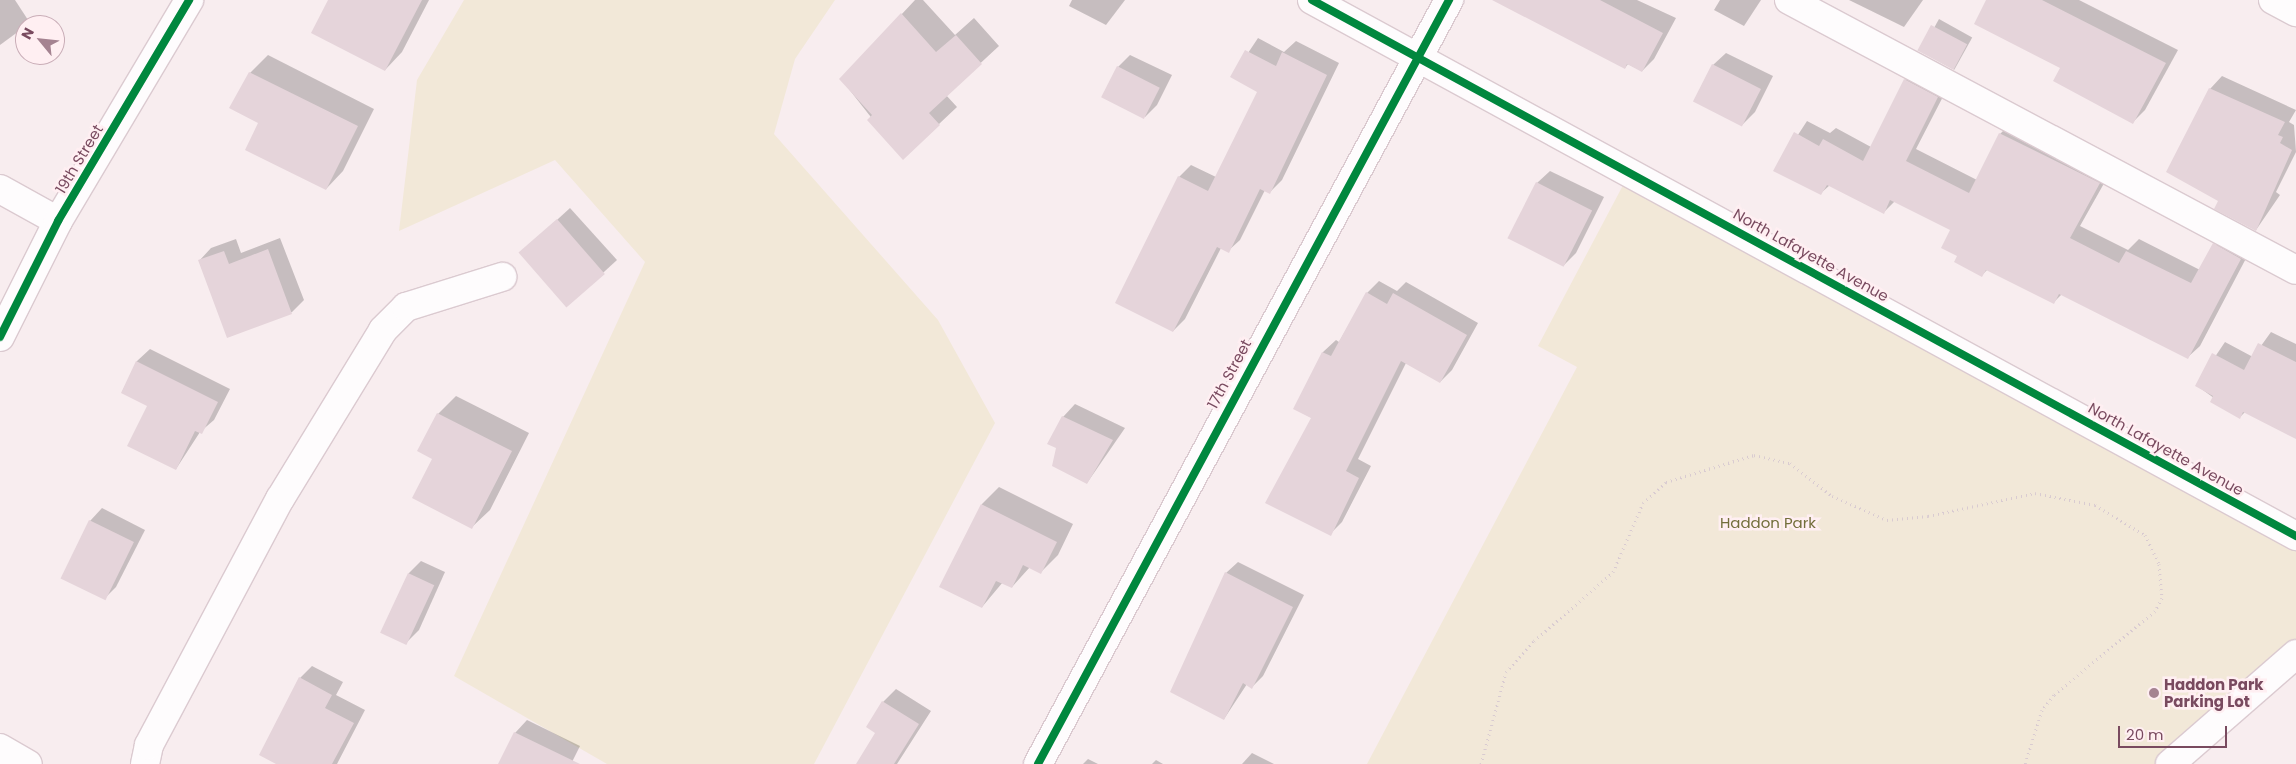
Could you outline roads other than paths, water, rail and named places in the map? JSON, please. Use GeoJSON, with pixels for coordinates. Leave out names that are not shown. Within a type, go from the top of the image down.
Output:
{"type":"FeatureCollection","features":[{"type":"Feature","properties":{"kind":"street","name":"19th Street"},"geometry":{"type":"LineString","coordinates":[[0,337],[58,221],[189,0]]}},
{"type":"Feature","properties":{"kind":"street","name":"North Lafayette Avenue"},"geometry":{"type":"LineString","coordinates":[[1312,0],[2296,536]]}},
{"type":"Feature","properties":{"kind":"street","name":"17th Street"},"geometry":{"type":"LineString","coordinates":[[1038,764],[1449,0]]}},
{"type":"Feature","properties":{"kind":"street"},"geometry":{"type":"LineString","coordinates":[[1789,0],[2296,270]]}},
{"type":"Feature","properties":{"kind":"street"},"geometry":{"type":"LineString","coordinates":[[2273,0],[2296,12]]}},
{"type":"Feature","properties":{"kind":"street"},"geometry":{"type":"LineString","coordinates":[[0,189],[58,221]]}},
{"type":"Feature","properties":{"kind":"street"},"geometry":{"type":"LineString","coordinates":[[145,764],[149,745],[280,498],[383,330],[406,307],[502,276]]}},
{"type":"Feature","properties":{"kind":"street"},"geometry":{"type":"LineString","coordinates":[[2170,764],[2296,654]]}},
{"type":"Feature","properties":{"kind":"street"},"geometry":{"type":"LineString","coordinates":[[0,748],[28,764]]}},
{"type":"Feature","properties":{"kind":"place","name":"Haddon Park Parking Lot"},"geometry":{"type":"Point","coordinates":[2154,693]}},
{"type":"Feature","properties":{"kind":"park label","name":"Haddon Park"},"geometry":{"type":"Point","coordinates":[1768,523]}}]}
